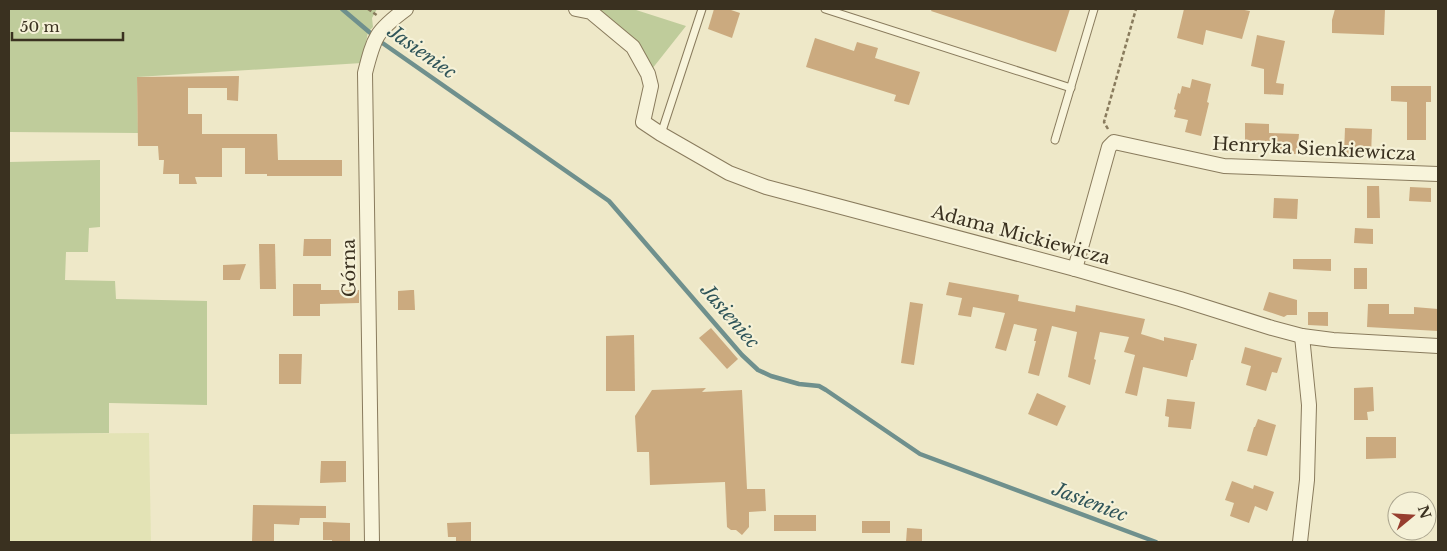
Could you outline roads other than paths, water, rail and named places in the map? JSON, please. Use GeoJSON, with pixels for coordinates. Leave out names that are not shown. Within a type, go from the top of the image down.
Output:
{"type":"FeatureCollection","features":[{"type":"Feature","properties":{"kind":"street","name":"Górna"},"geometry":{"type":"LineString","coordinates":[[372,542],[365,73],[372,44],[379,32],[388,22],[406,9]]}},
{"type":"Feature","properties":{"kind":"street","name":"Adama Mickiewicza"},"geometry":{"type":"LineString","coordinates":[[576,9],[590,12],[633,48],[648,74],[651,86],[643,122],[729,173],[766,187],[1074,268],[1302,336],[1348,342],[1438,346]]}},
{"type":"Feature","properties":{"kind":"street","name":"Henryka Sienkiewicza"},"geometry":{"type":"LineString","coordinates":[[1074,268],[1109,147],[1114,142],[1224,166],[1438,174]]}},
{"type":"Feature","properties":{"kind":"street"},"geometry":{"type":"LineString","coordinates":[[1300,542],[1307,480],[1309,405],[1302,336]]}},
{"type":"Feature","properties":{"kind":"lane"},"geometry":{"type":"LineString","coordinates":[[661,134],[702,9]]}},
{"type":"Feature","properties":{"kind":"lane"},"geometry":{"type":"LineString","coordinates":[[825,9],[1071,88]]}},
{"type":"Feature","properties":{"kind":"lane"},"geometry":{"type":"LineString","coordinates":[[1055,140],[1094,9]]}},
{"type":"Feature","properties":{"kind":"waterway","name":"Jasieniec"},"geometry":{"type":"LineString","coordinates":[[342,9],[381,42],[609,201],[742,355],[758,370],[799,384],[819,386],[920,454],[1156,542]]}}]}
